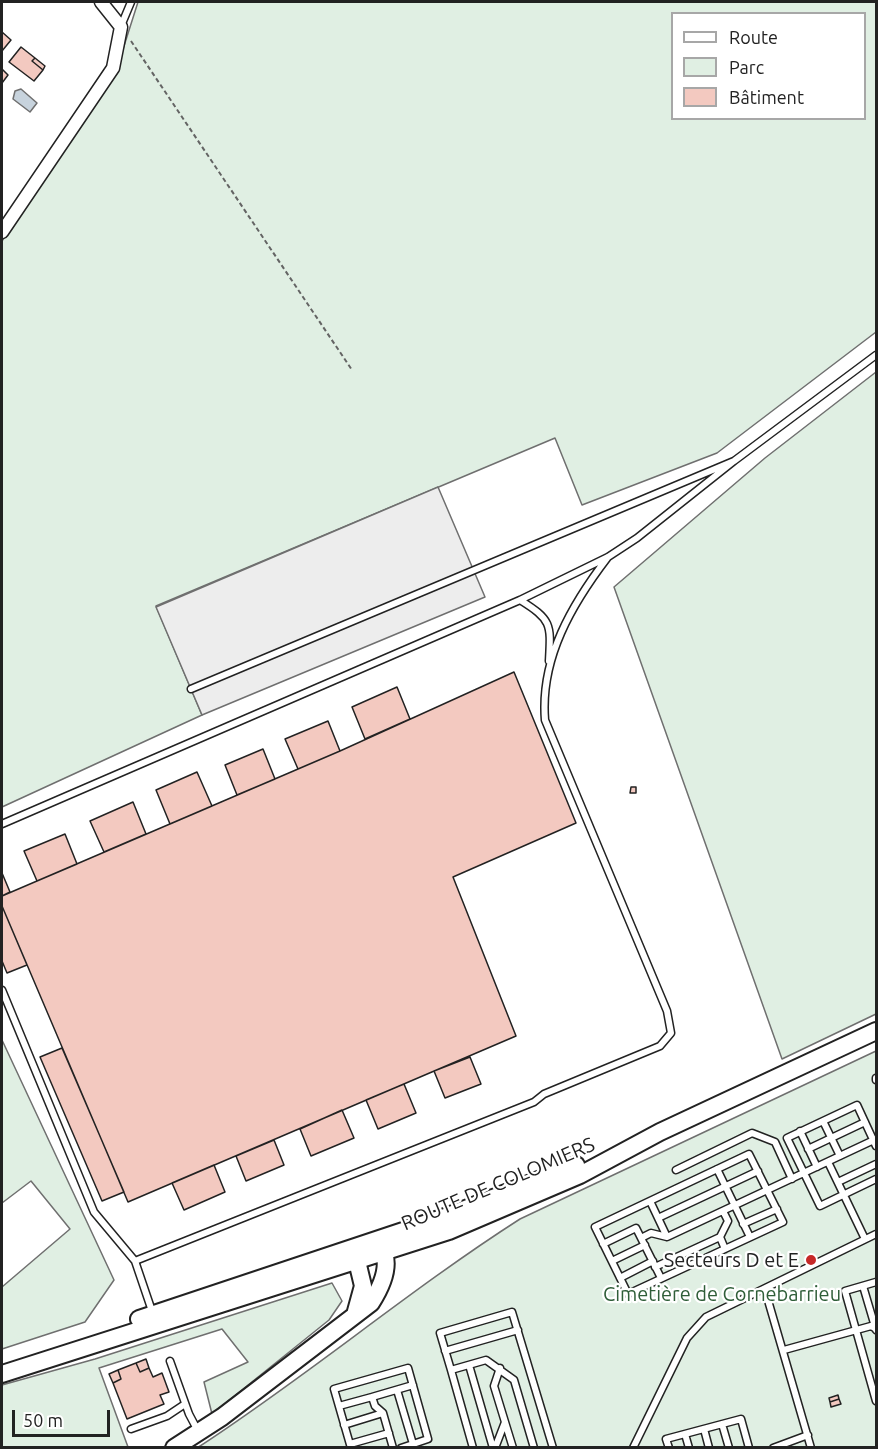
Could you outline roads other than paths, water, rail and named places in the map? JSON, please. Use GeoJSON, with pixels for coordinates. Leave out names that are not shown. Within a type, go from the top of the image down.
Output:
{"type":"FeatureCollection","features":[{"type":"Feature","properties":{"kind":"main road","name":"ROUTE DE COLOMIERS"},"geometry":{"type":"LineString","coordinates":[[174,1448],[199,1432],[371,1303],[380,1289],[385,1270],[377,1250],[449,1231],[536,1195],[580,1175],[660,1132],[876,1031]]}},
{"type":"Feature","properties":{"kind":"main road"},"geometry":{"type":"LineString","coordinates":[[2,1374],[357,1261],[377,1250]]}},
{"type":"Feature","properties":{"kind":"main road"},"geometry":{"type":"LineString","coordinates":[[2,1365],[153,1314],[377,1250]]}},
{"type":"Feature","properties":{"kind":"main road"},"geometry":{"type":"LineString","coordinates":[[355,1315],[363,1286],[357,1261]]}},
{"type":"Feature","properties":{"kind":"street"},"geometry":{"type":"LineString","coordinates":[[2,232],[113,68],[121,27],[101,2]]}},
{"type":"Feature","properties":{"kind":"lane"},"geometry":{"type":"LineString","coordinates":[[121,27],[131,2]]}},
{"type":"Feature","properties":{"kind":"lane"},"geometry":{"type":"LineString","coordinates":[[2,824],[520,600],[608,557],[637,538],[734,461],[876,354]]}},
{"type":"Feature","properties":{"kind":"lane"},"geometry":{"type":"LineString","coordinates":[[191,689],[734,461]]}},
{"type":"Feature","properties":{"kind":"lane"},"geometry":{"type":"LineString","coordinates":[[548,668],[577,598],[608,557]]}},
{"type":"Feature","properties":{"kind":"lane"},"geometry":{"type":"LineString","coordinates":[[135,1261],[534,1102],[544,1094],[660,1046],[672,1033],[667,1011],[545,720],[543,700],[551,628],[543,615],[520,600]]}},
{"type":"Feature","properties":{"kind":"lane"},"geometry":{"type":"LineString","coordinates":[[2,990],[94,1212],[135,1261],[153,1314]]}},
{"type":"Feature","properties":{"kind":"lane"},"geometry":{"type":"LineString","coordinates":[[612,1261],[643,1242],[651,1233],[667,1237],[792,1179],[804,1173],[828,1162],[840,1156],[876,1142],[857,1104],[787,1138],[804,1173],[820,1206],[876,1179]]}},
{"type":"Feature","properties":{"kind":"lane"},"geometry":{"type":"LineString","coordinates":[[823,1121],[840,1156]]}},
{"type":"Feature","properties":{"kind":"lane"},"geometry":{"type":"LineString","coordinates":[[808,1149],[865,1122]]}},
{"type":"Feature","properties":{"kind":"lane"},"geometry":{"type":"LineString","coordinates":[[800,1131],[817,1167]]}},
{"type":"Feature","properties":{"kind":"lane"},"geometry":{"type":"LineString","coordinates":[[676,1170],[752,1133],[775,1142],[792,1179]]}},
{"type":"Feature","properties":{"kind":"lane"},"geometry":{"type":"LineString","coordinates":[[749,1154],[758,1171],[783,1222],[628,1294],[595,1227],[749,1154]]}},
{"type":"Feature","properties":{"kind":"lane"},"geometry":{"type":"LineString","coordinates":[[828,1162],[865,1239]]}},
{"type":"Feature","properties":{"kind":"lane"},"geometry":{"type":"LineString","coordinates":[[838,1182],[876,1164]]}},
{"type":"Feature","properties":{"kind":"lane"},"geometry":{"type":"LineString","coordinates":[[717,1169],[750,1237]]}},
{"type":"Feature","properties":{"kind":"lane"},"geometry":{"type":"LineString","coordinates":[[658,1218],[758,1171]]}},
{"type":"Feature","properties":{"kind":"lane"},"geometry":{"type":"LineString","coordinates":[[650,1201],[667,1237]]}},
{"type":"Feature","properties":{"kind":"lane"},"geometry":{"type":"LineString","coordinates":[[743,1224],[777,1209]]}},
{"type":"Feature","properties":{"kind":"lane"},"geometry":{"type":"LineString","coordinates":[[620,1278],[720,1237],[728,1221],[723,1211]]}},
{"type":"Feature","properties":{"kind":"lane"},"geometry":{"type":"LineString","coordinates":[[603,1244],[636,1228],[661,1278]]}},
{"type":"Feature","properties":{"kind":"lane"},"geometry":{"type":"LineString","coordinates":[[633,1448],[687,1338],[706,1317],[876,1234]]}},
{"type":"Feature","properties":{"kind":"lane"},"geometry":{"type":"LineString","coordinates":[[720,1237],[725,1249]]}},
{"type":"Feature","properties":{"kind":"lane"},"geometry":{"type":"LineString","coordinates":[[876,1282],[845,1290],[876,1401]]}},
{"type":"Feature","properties":{"kind":"lane"},"geometry":{"type":"LineString","coordinates":[[863,1286],[876,1330]]}},
{"type":"Feature","properties":{"kind":"lane"},"geometry":{"type":"LineString","coordinates":[[765,1290],[812,1448]]}},
{"type":"Feature","properties":{"kind":"lane"},"geometry":{"type":"LineString","coordinates":[[473,1448],[440,1333],[512,1312],[553,1448]]}},
{"type":"Feature","properties":{"kind":"lane"},"geometry":{"type":"LineString","coordinates":[[784,1350],[871,1326],[876,1330]]}},
{"type":"Feature","properties":{"kind":"lane"},"geometry":{"type":"LineString","coordinates":[[445,1351],[518,1330]]}},
{"type":"Feature","properties":{"kind":"lane"},"geometry":{"type":"LineString","coordinates":[[451,1370],[486,1360],[514,1380],[534,1448]]}},
{"type":"Feature","properties":{"kind":"lane"},"geometry":{"type":"LineString","coordinates":[[170,1361],[185,1404],[199,1432]]}},
{"type":"Feature","properties":{"kind":"lane"},"geometry":{"type":"LineString","coordinates":[[469,1365],[494,1448]]}},
{"type":"Feature","properties":{"kind":"lane"},"geometry":{"type":"LineString","coordinates":[[389,1433],[350,1446],[334,1389],[408,1368],[428,1439],[401,1448]]}},
{"type":"Feature","properties":{"kind":"lane"},"geometry":{"type":"LineString","coordinates":[[500,1368],[494,1386],[513,1448]]}},
{"type":"Feature","properties":{"kind":"lane"},"geometry":{"type":"LineString","coordinates":[[339,1406],[413,1385]]}},
{"type":"Feature","properties":{"kind":"lane"},"geometry":{"type":"LineString","coordinates":[[397,1390],[413,1444]]}},
{"type":"Feature","properties":{"kind":"lane"},"geometry":{"type":"LineString","coordinates":[[372,1397],[375,1406],[383,1413],[393,1448]]}},
{"type":"Feature","properties":{"kind":"lane"},"geometry":{"type":"LineString","coordinates":[[131,1430],[167,1416],[185,1404]]}},
{"type":"Feature","properties":{"kind":"lane"},"geometry":{"type":"LineString","coordinates":[[344,1425],[383,1413]]}},
{"type":"Feature","properties":{"kind":"lane"},"geometry":{"type":"LineString","coordinates":[[669,1448],[666,1439],[741,1419],[749,1448]]}},
{"type":"Feature","properties":{"kind":"lane"},"geometry":{"type":"LineString","coordinates":[[494,1448],[505,1422]]}},
{"type":"Feature","properties":{"kind":"lane"},"geometry":{"type":"LineString","coordinates":[[722,1424],[729,1448]]}},
{"type":"Feature","properties":{"kind":"lane"},"geometry":{"type":"LineString","coordinates":[[704,1429],[709,1448]]}},
{"type":"Feature","properties":{"kind":"lane"},"geometry":{"type":"LineString","coordinates":[[685,1434],[689,1448]]}},
{"type":"Feature","properties":{"kind":"lane"},"geometry":{"type":"LineString","coordinates":[[773,1448],[808,1436]]}},
{"type":"Feature","properties":{"kind":"place","name":"Secteurs D et E"},"geometry":{"type":"Point","coordinates":[811,1260]}},
{"type":"Feature","properties":{"kind":"park label","name":"Cimetière de Cornebarrieu"},"geometry":{"type":"Point","coordinates":[722,1294]}}]}
